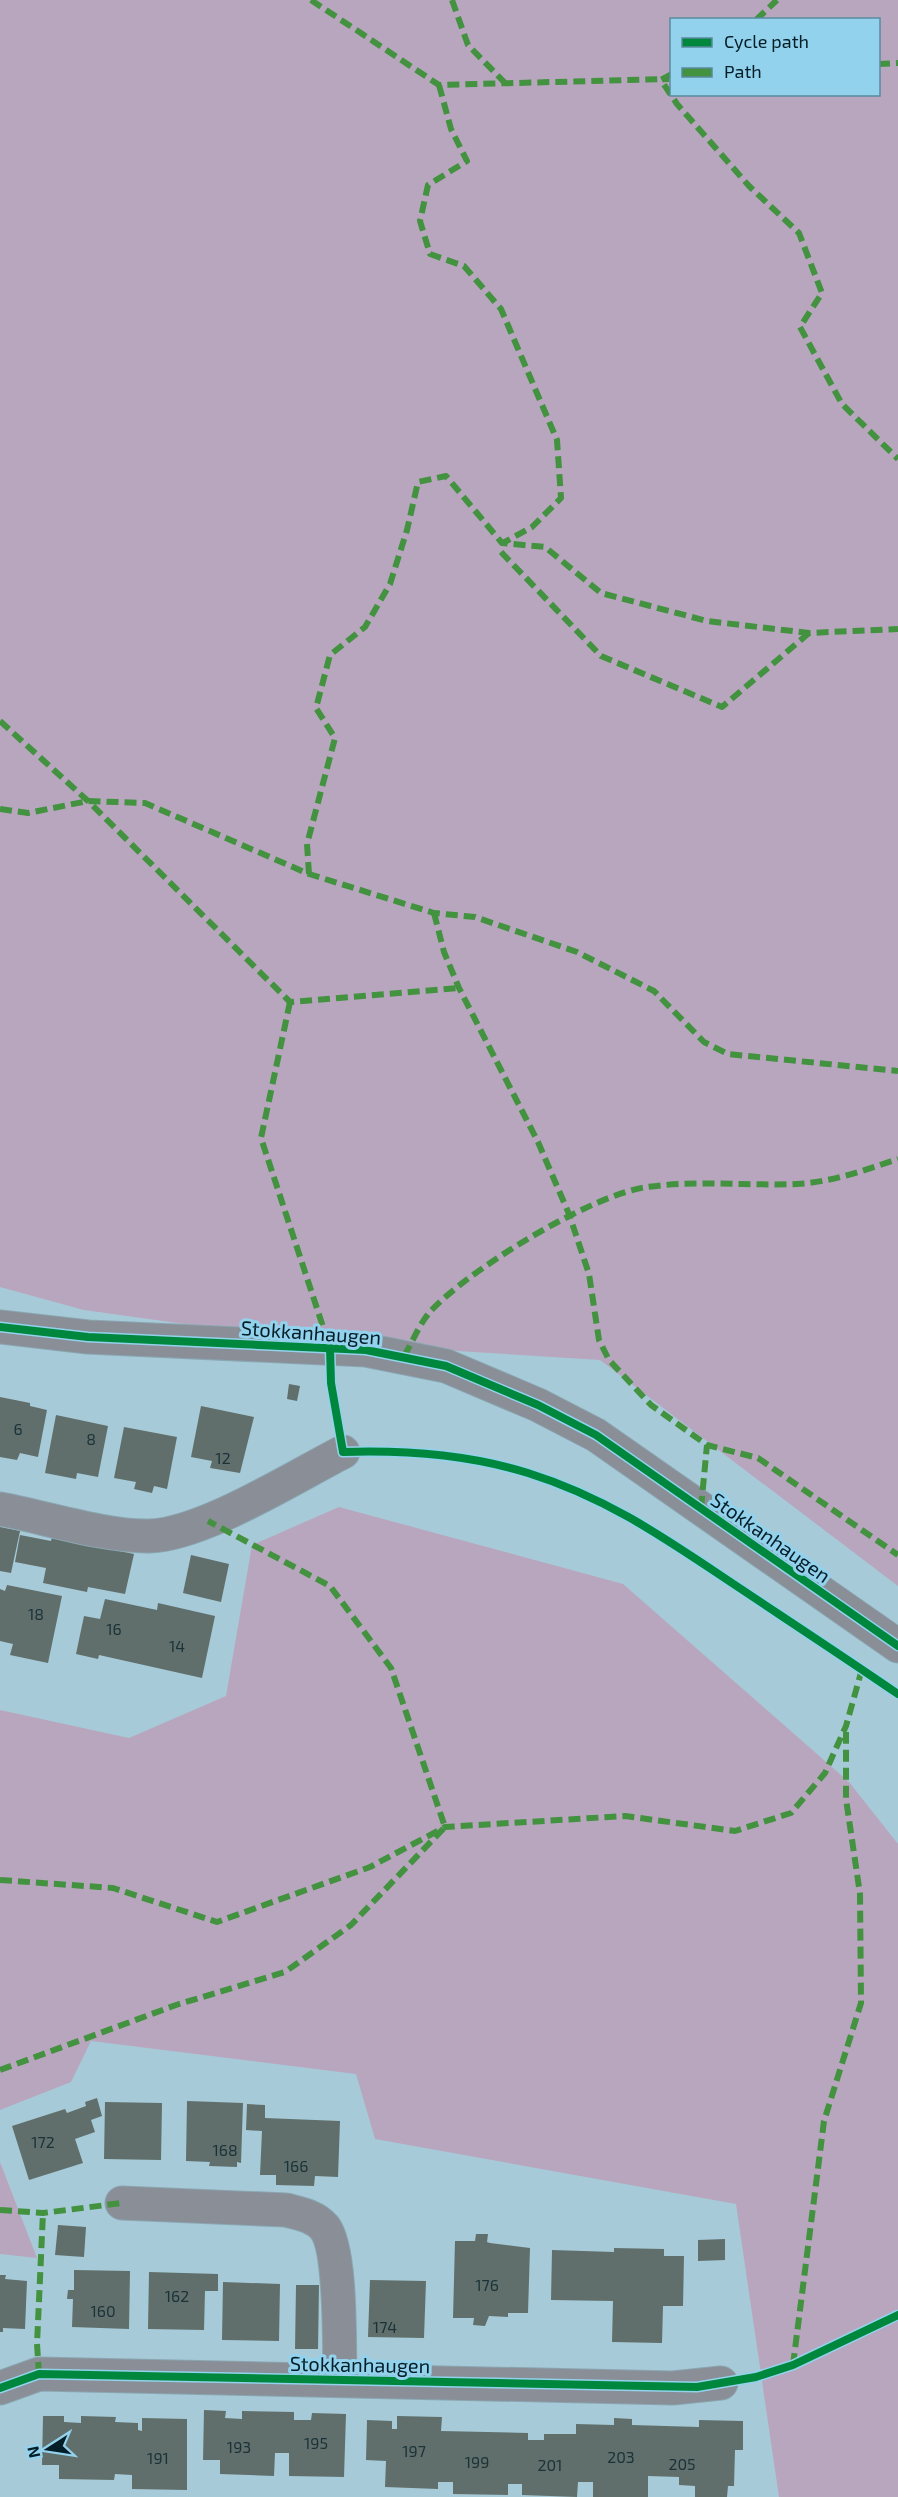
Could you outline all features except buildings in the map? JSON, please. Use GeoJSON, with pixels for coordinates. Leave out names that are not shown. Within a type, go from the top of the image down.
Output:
{"type":"FeatureCollection","features":[{"type":"Feature","properties":{"kind":"street","name":"Stokkanhaugen"},"geometry":{"type":"LineString","coordinates":[[0,1327],[88,1337],[366,1350],[446,1366],[538,1405],[597,1435],[898,1646]]}},
{"type":"Feature","properties":{"kind":"street"},"geometry":{"type":"LineString","coordinates":[[0,1509],[123,1534],[150,1536],[175,1533],[208,1521],[343,1452]]}},
{"type":"Feature","properties":{"kind":"street","name":"Stokkanhaugen"},"geometry":{"type":"LineString","coordinates":[[122,2203],[286,2211],[309,2216],[325,2228],[333,2249],[338,2289],[340,2379]]}},
{"type":"Feature","properties":{"kind":"street","name":"Stokkanhaugen"},"geometry":{"type":"LineString","coordinates":[[0,2388],[39,2374],[673,2388],[721,2383]]}},
{"type":"Feature","properties":{"kind":"shaded area"},"geometry":{"type":"Polygon","coordinates":[[[0,0],[898,0],[898,1586],[600,1360],[313,1342],[84,1310],[0,1287],[0,0]]]}},
{"type":"Feature","properties":{"kind":"shaded area"},"geometry":{"type":"Polygon","coordinates":[[[339,1507],[623,1584],[849,1782],[898,1844],[898,2497],[779,2497],[736,2204],[375,2139],[356,2074],[91,2041],[71,2082],[0,2110],[0,1710],[129,1738],[226,1696],[252,1545],[339,1507]]]}},
{"type":"Feature","properties":{"kind":"shaded area"},"geometry":{"type":"Polygon","coordinates":[[[0,2162],[37,2258],[0,2254],[0,2162]]]}},
{"type":"Feature","properties":{"kind":"marked path"},"geometry":{"type":"LineString","coordinates":[[311,0],[439,85],[669,79]]}},
{"type":"Feature","properties":{"kind":"marked path"},"geometry":{"type":"LineString","coordinates":[[452,0],[468,45],[506,84]]}},
{"type":"Feature","properties":{"kind":"marked path"},"geometry":{"type":"LineString","coordinates":[[758,18],[777,0]]}},
{"type":"Feature","properties":{"kind":"marked path"},"geometry":{"type":"LineString","coordinates":[[880,64],[898,63]]}},
{"type":"Feature","properties":{"kind":"marked path"},"geometry":{"type":"LineString","coordinates":[[670,75],[661,80],[670,94]]}},
{"type":"Feature","properties":{"kind":"marked path"},"geometry":{"type":"LineString","coordinates":[[439,85],[451,129],[467,161],[428,185],[420,221],[430,254],[464,266],[501,309],[557,440],[561,498],[532,527],[503,543]]}},
{"type":"Feature","properties":{"kind":"marked path"},"geometry":{"type":"LineString","coordinates":[[672,96],[749,186],[799,233],[822,293],[800,327],[842,404],[898,459]]}},
{"type":"Feature","properties":{"kind":"marked path"},"geometry":{"type":"LineString","coordinates":[[309,874],[307,844],[335,738],[316,708],[330,655],[365,627],[390,584],[407,530],[418,482],[446,476],[502,543],[545,547],[601,593],[707,621],[809,633],[898,629]]}},
{"type":"Feature","properties":{"kind":"marked path"},"geometry":{"type":"LineString","coordinates":[[501,552],[601,656],[722,707],[809,633]]}},
{"type":"Feature","properties":{"kind":"marked path"},"geometry":{"type":"LineString","coordinates":[[0,721],[88,801],[290,1002],[459,988]]}},
{"type":"Feature","properties":{"kind":"marked path"},"geometry":{"type":"LineString","coordinates":[[0,809],[28,813],[88,801],[145,803],[309,874],[434,913],[475,917],[577,952],[654,991],[704,1042],[728,1054],[898,1071]]}},
{"type":"Feature","properties":{"kind":"marked path"},"geometry":{"type":"LineString","coordinates":[[434,913],[444,952],[459,988],[538,1142],[569,1214],[589,1274],[599,1340],[609,1360],[651,1405],[707,1445],[758,1458],[898,1555]]}},
{"type":"Feature","properties":{"kind":"marked path"},"geometry":{"type":"LineString","coordinates":[[290,1002],[261,1138],[330,1348]]}},
{"type":"Feature","properties":{"kind":"marked path"},"geometry":{"type":"LineString","coordinates":[[404,1356],[425,1318],[447,1296],[531,1237],[595,1204],[623,1193],[666,1185],[810,1183],[848,1175],[898,1159]]}},
{"type":"Feature","properties":{"kind":"marked path"},"geometry":{"type":"LineString","coordinates":[[701,1508],[707,1445]]}},
{"type":"Feature","properties":{"kind":"marked path"},"geometry":{"type":"LineString","coordinates":[[0,2070],[176,2005],[285,1972],[351,1925],[445,1827],[391,1668],[330,1586],[208,1521]]}},
{"type":"Feature","properties":{"kind":"marked path"},"geometry":{"type":"LineString","coordinates":[[0,1880],[113,1888],[217,1922],[370,1867],[445,1827],[625,1816],[735,1831],[791,1813],[825,1773],[846,1726],[862,1669]]}},
{"type":"Feature","properties":{"kind":"marked path"},"geometry":{"type":"LineString","coordinates":[[793,2365],[824,2121],[861,2003],[860,1894],[846,1799],[846,1732]]}},
{"type":"Feature","properties":{"kind":"marked path"},"geometry":{"type":"LineString","coordinates":[[0,2210],[43,2213],[122,2203]]}},
{"type":"Feature","properties":{"kind":"marked path"},"geometry":{"type":"LineString","coordinates":[[39,2374],[37,2344],[43,2213]]}},
{"type":"Feature","properties":{"kind":"cycle path"},"geometry":{"type":"LineString","coordinates":[[0,1327],[88,1337],[366,1350],[446,1366],[538,1405],[596,1435],[898,1646]]}},
{"type":"Feature","properties":{"kind":"cycle path"},"geometry":{"type":"LineString","coordinates":[[330,1348],[331,1383],[343,1452],[413,1453],[460,1458],[506,1467],[557,1483],[636,1521],[898,1694]]}},
{"type":"Feature","properties":{"kind":"cycle path"},"geometry":{"type":"LineString","coordinates":[[0,2388],[39,2374],[697,2387],[756,2377],[793,2365],[898,2315]]}}]}
